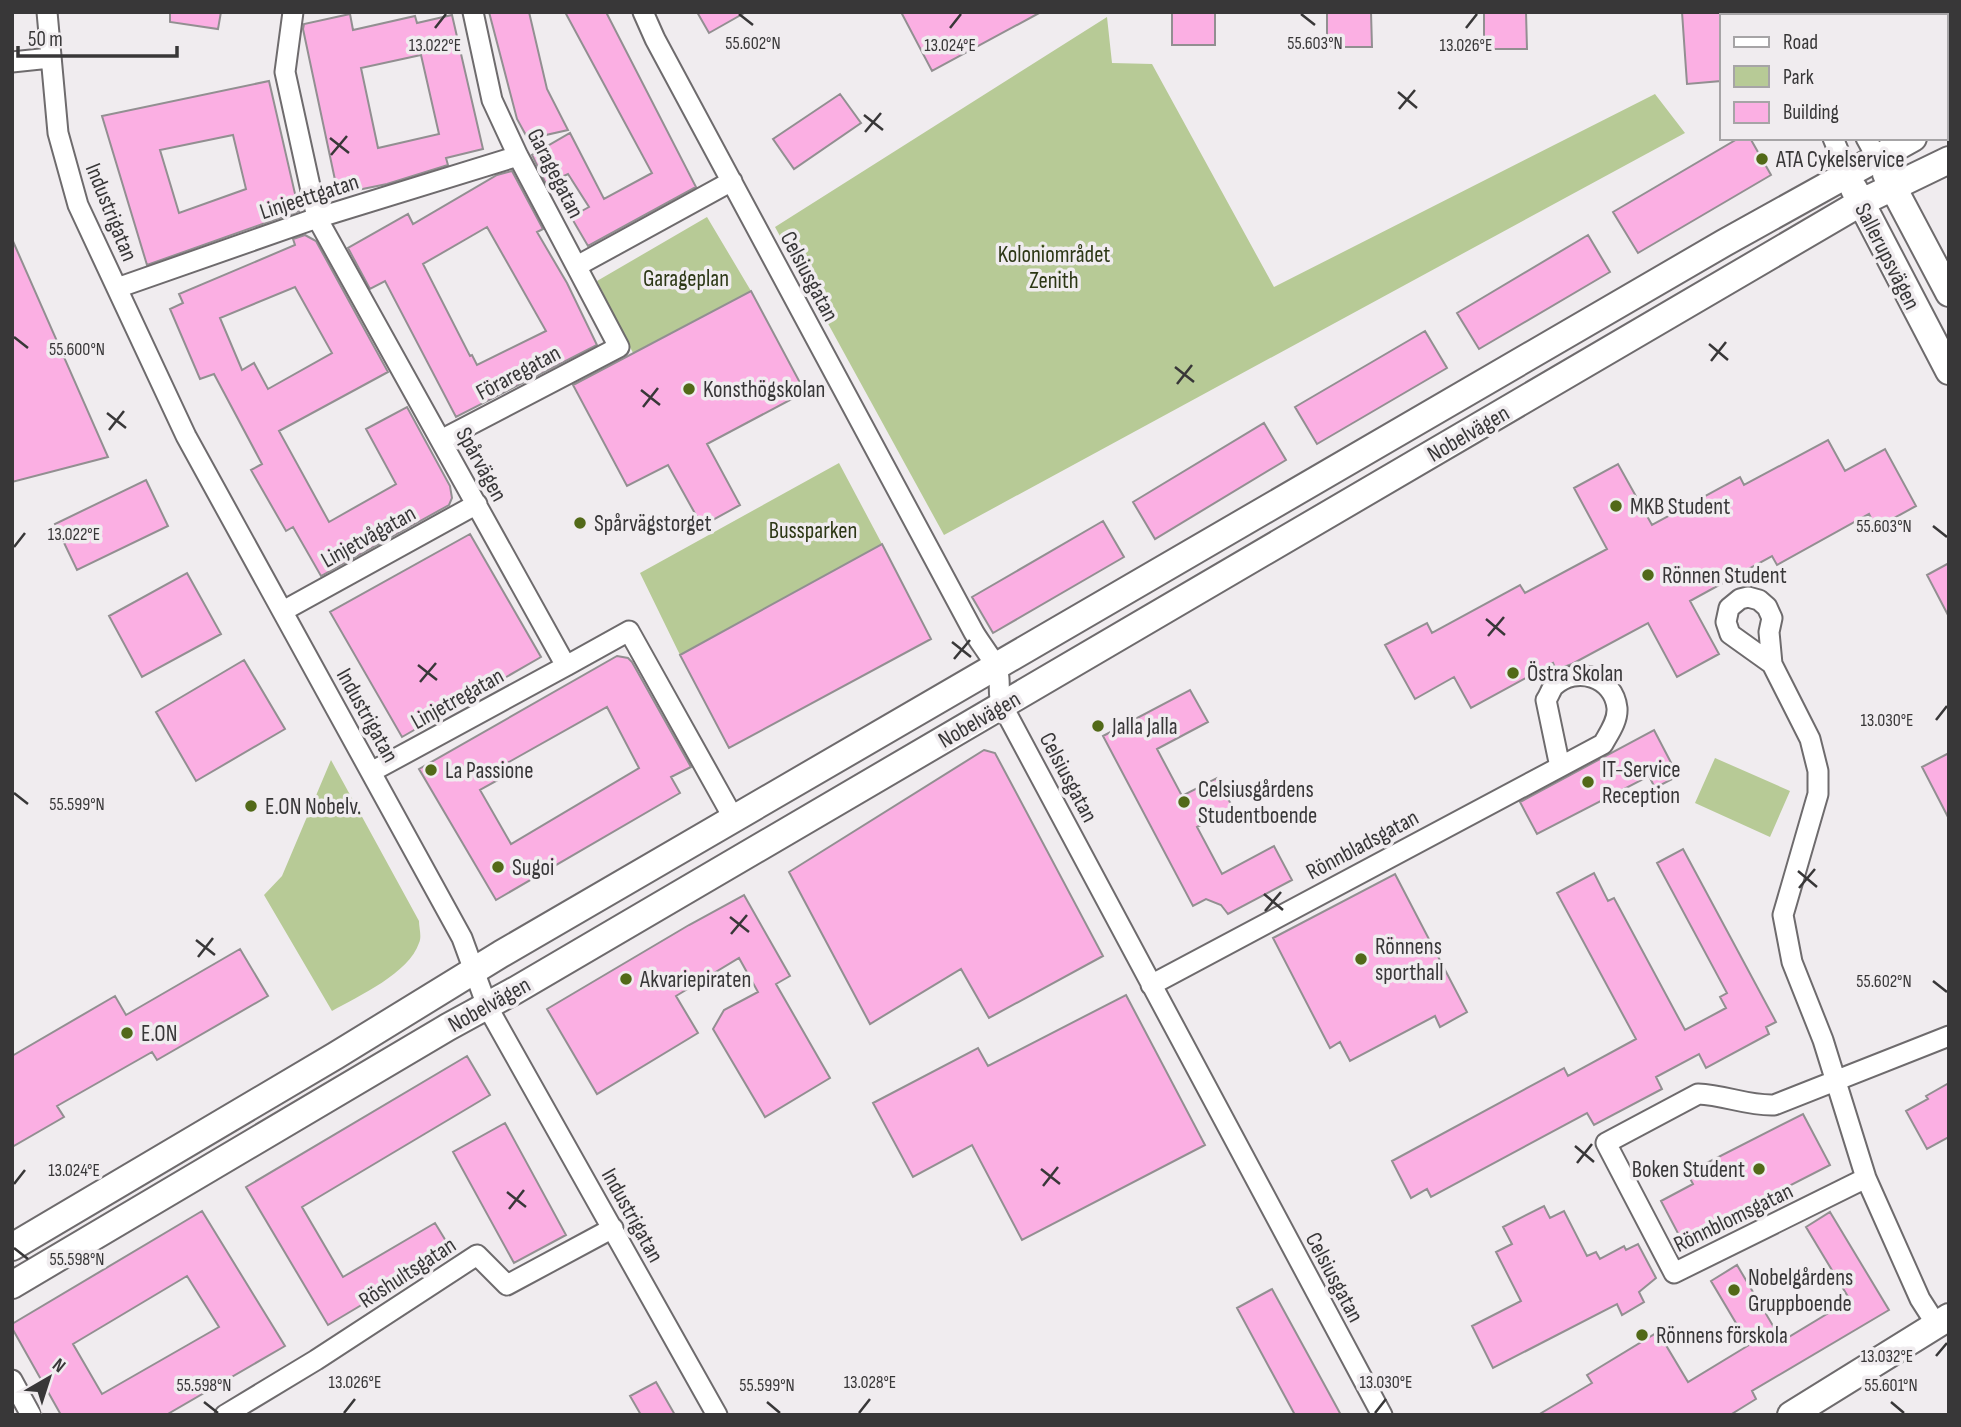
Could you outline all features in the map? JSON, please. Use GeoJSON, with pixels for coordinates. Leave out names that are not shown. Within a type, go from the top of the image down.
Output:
{"type":"FeatureCollection","features":[{"type":"Feature","properties":{"kind":"main road","name":"Nobelvägen"},"geometry":{"type":"LineString","coordinates":[[12,1247],[475,970],[1724,243],[1848,174],[1872,148],[1905,140]]}},
{"type":"Feature","properties":{"kind":"main road","name":"Sallerupsvägen"},"geometry":{"type":"LineString","coordinates":[[1872,148],[1949,293]]}},
{"type":"Feature","properties":{"kind":"main road","name":"Nobelvägen"},"geometry":{"type":"LineString","coordinates":[[12,1284],[1860,203],[1949,160]]}},
{"type":"Feature","properties":{"kind":"main road","name":"Sallerupsvägen"},"geometry":{"type":"LineString","coordinates":[[1848,174],[1860,203],[1949,371]]}},
{"type":"Feature","properties":{"kind":"main road"},"geometry":{"type":"LineString","coordinates":[[1791,1415],[1942,1320]]}},
{"type":"Feature","properties":{"kind":"street","name":"Industrigatan"},"geometry":{"type":"LineString","coordinates":[[47,12],[58,133],[78,205],[186,436],[462,938],[487,1006],[717,1415]]}},
{"type":"Feature","properties":{"kind":"street","name":"Spårvägen"},"geometry":{"type":"LineString","coordinates":[[293,12],[285,72],[317,218],[566,666]]}},
{"type":"Feature","properties":{"kind":"street","name":"Garagegatan"},"geometry":{"type":"LineString","coordinates":[[473,12],[492,100],[518,156],[619,347]]}},
{"type":"Feature","properties":{"kind":"street","name":"Celsiusgatan"},"geometry":{"type":"LineString","coordinates":[[643,12],[655,39],[995,667],[999,675],[998,697],[1002,705],[1382,1415]]}},
{"type":"Feature","properties":{"kind":"street"},"geometry":{"type":"LineString","coordinates":[[12,62],[50,58]]}},
{"type":"Feature","properties":{"kind":"street","name":"Sallerupsvägen"},"geometry":{"type":"LineString","coordinates":[[1834,140],[1848,174]]}},
{"type":"Feature","properties":{"kind":"street","name":"Linjeettgatan"},"geometry":{"type":"LineString","coordinates":[[117,288],[317,218],[518,156]]}},
{"type":"Feature","properties":{"kind":"street"},"geometry":{"type":"LineString","coordinates":[[576,266],[732,181]]}},
{"type":"Feature","properties":{"kind":"street","name":"Föraregatan"},"geometry":{"type":"LineString","coordinates":[[441,440],[619,347]]}},
{"type":"Feature","properties":{"kind":"street","name":"Linjetvågatan"},"geometry":{"type":"LineString","coordinates":[[283,611],[477,504]]}},
{"type":"Feature","properties":{"kind":"street"},"geometry":{"type":"LineString","coordinates":[[566,666],[629,631],[734,819]]}},
{"type":"Feature","properties":{"kind":"street"},"geometry":{"type":"LineString","coordinates":[[1772,664],[1810,739],[1818,771],[1818,794],[1783,915],[1792,962],[1823,1040],[1866,1178],[1920,1299],[1942,1320]]}},
{"type":"Feature","properties":{"kind":"street","name":"Linjetregatan"},"geometry":{"type":"LineString","coordinates":[[371,772],[566,666]]}},
{"type":"Feature","properties":{"kind":"street","name":"Rönnbladsgatan"},"geometry":{"type":"LineString","coordinates":[[1151,985],[1603,744],[1614,725],[1618,709],[1613,693],[1601,681],[1585,674],[1569,677],[1554,687],[1546,700],[1560,766]]}},
{"type":"Feature","properties":{"kind":"street","name":"Rönnblomsgatan"},"geometry":{"type":"LineString","coordinates":[[1866,1178],[1674,1273],[1605,1143],[1698,1094],[1715,1095],[1754,1106],[1774,1105],[1949,1036]]}},
{"type":"Feature","properties":{"kind":"street","name":"Röshultsgatan"},"geometry":{"type":"LineString","coordinates":[[225,1415],[316,1360],[477,1255],[507,1285],[613,1228]]}},
{"type":"Feature","properties":{"kind":"street"},"geometry":{"type":"LineString","coordinates":[[12,1380],[31,1415]]}},
{"type":"Feature","properties":{"kind":"green space","name":"Koloniområdet Zenith"},"geometry":{"type":"Polygon","coordinates":[[[1107,17],[1112,63],[1152,64],[1274,287],[1655,94],[1685,133],[944,535],[775,227],[1107,17]]]}},
{"type":"Feature","properties":{"kind":"green space","name":"Garageplan"},"geometry":{"type":"Polygon","coordinates":[[[707,217],[751,291],[633,353],[597,281],[707,217]]]}},
{"type":"Feature","properties":{"kind":"green space","name":"Bussparken"},"geometry":{"type":"Polygon","coordinates":[[[839,463],[882,544],[680,655],[640,573],[839,463]]]}},
{"type":"Feature","properties":{"kind":"green space"},"geometry":{"type":"Polygon","coordinates":[[[1715,758],[1790,791],[1770,837],[1695,803],[1715,758]]]}},
{"type":"Feature","properties":{"kind":"green space"},"geometry":{"type":"Polygon","coordinates":[[[331,760],[419,921],[420,935],[413,954],[394,974],[332,1011],[264,895],[282,876],[331,760]]]}},
{"type":"Feature","properties":{"kind":"building"},"geometry":{"type":"Polygon","coordinates":[[[170,12],[221,12],[218,29],[170,22],[170,12]]]}},
{"type":"Feature","properties":{"kind":"building"},"geometry":{"type":"Polygon","coordinates":[[[489,12],[529,12],[547,89],[568,130],[528,139],[517,119],[489,12]]]}},
{"type":"Feature","properties":{"kind":"building"},"geometry":{"type":"Polygon","coordinates":[[[565,12],[606,12],[696,187],[588,246],[571,217],[589,207],[568,174],[546,184],[532,155],[570,133],[604,199],[652,173],[565,12]]]}},
{"type":"Feature","properties":{"kind":"building"},"geometry":{"type":"Polygon","coordinates":[[[697,12],[746,12],[709,33],[697,12]]]}},
{"type":"Feature","properties":{"kind":"building"},"geometry":{"type":"Polygon","coordinates":[[[901,12],[1041,12],[932,71],[901,12]]]}},
{"type":"Feature","properties":{"kind":"building"},"geometry":{"type":"Polygon","coordinates":[[[1172,12],[1215,12],[1215,45],[1172,45],[1172,12]]]}},
{"type":"Feature","properties":{"kind":"building"},"geometry":{"type":"Polygon","coordinates":[[[1327,12],[1371,12],[1372,47],[1327,47],[1327,12]]]}},
{"type":"Feature","properties":{"kind":"building"},"geometry":{"type":"Polygon","coordinates":[[[1484,12],[1526,12],[1527,49],[1484,49],[1484,12]]]}},
{"type":"Feature","properties":{"kind":"building"},"geometry":{"type":"Polygon","coordinates":[[[1682,12],[1721,12],[1720,81],[1687,84],[1682,12]]]}},
{"type":"Feature","properties":{"kind":"building"},"geometry":{"type":"Polygon","coordinates":[[[350,14],[353,30],[415,16],[417,23],[452,15],[483,149],[446,158],[448,165],[387,184],[338,194],[304,24],[350,14]],[[421,55],[361,68],[378,148],[439,134],[421,55]]]}},
{"type":"Feature","properties":{"kind":"building"},"geometry":{"type":"Polygon","coordinates":[[[269,81],[299,211],[147,265],[102,116],[269,81]],[[233,135],[160,150],[179,213],[246,189],[233,135]]]}},
{"type":"Feature","properties":{"kind":"building"},"geometry":{"type":"Polygon","coordinates":[[[840,94],[861,123],[794,169],[773,139],[840,94]]]}},
{"type":"Feature","properties":{"kind":"building"},"geometry":{"type":"Polygon","coordinates":[[[1736,140],[1751,140],[1771,175],[1638,253],[1613,212],[1736,140]]]}},
{"type":"Feature","properties":{"kind":"building"},"geometry":{"type":"Polygon","coordinates":[[[512,171],[543,229],[537,232],[567,283],[597,345],[456,417],[385,281],[370,289],[348,248],[408,214],[413,224],[497,175],[512,171]],[[487,227],[423,264],[477,365],[546,331],[487,227]]]}},
{"type":"Feature","properties":{"kind":"building"},"geometry":{"type":"Polygon","coordinates":[[[305,235],[316,241],[388,372],[279,431],[329,522],[396,484],[366,429],[407,407],[450,486],[452,498],[449,505],[321,576],[293,527],[286,531],[251,470],[262,464],[214,374],[200,379],[170,309],[183,303],[179,294],[295,245],[293,239],[305,235]],[[295,287],[220,318],[242,370],[254,363],[268,389],[332,353],[295,287]]]}},
{"type":"Feature","properties":{"kind":"building"},"geometry":{"type":"Polygon","coordinates":[[[1588,235],[1610,272],[1479,349],[1457,313],[1588,235]]]}},
{"type":"Feature","properties":{"kind":"building"},"geometry":{"type":"Polygon","coordinates":[[[12,239],[108,457],[12,482],[12,239]]]}},
{"type":"Feature","properties":{"kind":"building","name":"Konsthögskolan"},"geometry":{"type":"Polygon","coordinates":[[[751,291],[805,392],[707,444],[740,505],[702,526],[668,465],[627,486],[573,385],[751,291]]]}},
{"type":"Feature","properties":{"kind":"building"},"geometry":{"type":"Polygon","coordinates":[[[1425,331],[1447,368],[1317,444],[1295,407],[1425,331]]]}},
{"type":"Feature","properties":{"kind":"building"},"geometry":{"type":"Polygon","coordinates":[[[1264,423],[1286,460],[1155,539],[1133,502],[1264,423]]]}},
{"type":"Feature","properties":{"kind":"building","name":"Rönnen Student"},"geometry":{"type":"Polygon","coordinates":[[[1828,440],[1845,471],[1885,449],[1916,506],[1876,528],[1869,514],[1777,565],[1772,556],[1690,601],[1719,654],[1677,677],[1648,623],[1572,664],[1556,670],[1553,663],[1471,708],[1454,677],[1415,699],[1385,645],[1427,623],[1432,633],[1520,585],[1525,593],[1607,549],[1574,488],[1618,464],[1652,525],[1740,477],[1744,485],[1828,440]]]}},
{"type":"Feature","properties":{"kind":"building"},"geometry":{"type":"Polygon","coordinates":[[[146,480],[168,526],[77,570],[55,524],[146,480]]]}},
{"type":"Feature","properties":{"kind":"building"},"geometry":{"type":"Polygon","coordinates":[[[1103,521],[1124,557],[993,633],[972,597],[1103,521]]]}},
{"type":"Feature","properties":{"kind":"building"},"geometry":{"type":"Polygon","coordinates":[[[470,534],[541,657],[402,737],[330,612],[470,534]]]}},
{"type":"Feature","properties":{"kind":"building"},"geometry":{"type":"Polygon","coordinates":[[[882,544],[931,639],[729,748],[680,655],[882,544]]]}},
{"type":"Feature","properties":{"kind":"building"},"geometry":{"type":"Polygon","coordinates":[[[1949,563],[1949,617],[1927,575],[1949,563]]]}},
{"type":"Feature","properties":{"kind":"building"},"geometry":{"type":"Polygon","coordinates":[[[187,573],[221,634],[142,677],[109,616],[187,573]]]}},
{"type":"Feature","properties":{"kind":"building"},"geometry":{"type":"Polygon","coordinates":[[[617,656],[628,658],[632,662],[691,767],[671,777],[680,793],[496,900],[419,769],[617,656]],[[607,707],[509,762],[514,771],[480,790],[511,844],[639,768],[607,707]]]}},
{"type":"Feature","properties":{"kind":"building"},"geometry":{"type":"Polygon","coordinates":[[[244,660],[285,729],[196,781],[156,712],[244,660]]]}},
{"type":"Feature","properties":{"kind":"building","name":"Celsiusgårdens Studentboende"},"geometry":{"type":"Polygon","coordinates":[[[1190,690],[1208,722],[1157,749],[1182,796],[1217,778],[1233,808],[1197,827],[1222,874],[1274,846],[1292,880],[1228,914],[1221,905],[1206,899],[1193,906],[1103,736],[1190,690]]]}},
{"type":"Feature","properties":{"kind":"building","name":"IT-Service Reception"},"geometry":{"type":"Polygon","coordinates":[[[1654,730],[1678,776],[1655,788],[1649,776],[1537,834],[1520,802],[1654,730]]]}},
{"type":"Feature","properties":{"kind":"building"},"geometry":{"type":"Polygon","coordinates":[[[984,750],[995,753],[1103,956],[989,1018],[961,969],[870,1024],[789,872],[984,750]]]}},
{"type":"Feature","properties":{"kind":"building"},"geometry":{"type":"Polygon","coordinates":[[[1949,753],[1949,819],[1922,767],[1949,753]]]}},
{"type":"Feature","properties":{"kind":"building"},"geometry":{"type":"Polygon","coordinates":[[[1683,849],[1776,1022],[1766,1027],[1769,1034],[1706,1068],[1699,1054],[1656,1077],[1662,1089],[1594,1125],[1587,1113],[1431,1197],[1427,1189],[1411,1198],[1392,1161],[1564,1068],[1568,1076],[1636,1039],[1557,893],[1594,873],[1608,901],[1614,898],[1685,1030],[1726,1008],[1720,997],[1727,993],[1657,863],[1683,849]]]}},
{"type":"Feature","properties":{"kind":"building","name":"Rönnens sporthall"},"geometry":{"type":"Polygon","coordinates":[[[1395,874],[1467,1012],[1440,1027],[1435,1016],[1350,1061],[1340,1042],[1330,1048],[1273,938],[1395,874]]]}},
{"type":"Feature","properties":{"kind":"building"},"geometry":{"type":"Polygon","coordinates":[[[744,895],[790,976],[776,984],[830,1078],[765,1117],[713,1029],[724,1010],[758,992],[739,958],[676,996],[698,1033],[597,1094],[547,1009],[744,895]]]}},
{"type":"Feature","properties":{"kind":"building","name":"E.ON"},"geometry":{"type":"Polygon","coordinates":[[[240,949],[268,996],[157,1060],[152,1052],[57,1106],[64,1117],[12,1147],[12,1056],[115,996],[126,1015],[240,949]]]}},
{"type":"Feature","properties":{"kind":"building"},"geometry":{"type":"Polygon","coordinates":[[[1126,995],[1205,1145],[1022,1240],[972,1145],[913,1177],[873,1103],[978,1048],[988,1066],[1126,995]]]}},
{"type":"Feature","properties":{"kind":"building"},"geometry":{"type":"Polygon","coordinates":[[[467,1056],[490,1095],[302,1207],[343,1277],[435,1223],[452,1251],[328,1325],[246,1187],[467,1056]]]}},
{"type":"Feature","properties":{"kind":"building"},"geometry":{"type":"Polygon","coordinates":[[[1949,1083],[1949,1137],[1927,1149],[1906,1111],[1949,1083]]]}},
{"type":"Feature","properties":{"kind":"building","name":"Boken Student"},"geometry":{"type":"Polygon","coordinates":[[[1803,1114],[1830,1165],[1682,1241],[1661,1201],[1693,1184],[1687,1173],[1803,1114]]]}},
{"type":"Feature","properties":{"kind":"building"},"geometry":{"type":"Polygon","coordinates":[[[505,1123],[566,1235],[514,1263],[453,1152],[505,1123]]]}},
{"type":"Feature","properties":{"kind":"building"},"geometry":{"type":"Polygon","coordinates":[[[1544,1206],[1550,1218],[1564,1211],[1587,1256],[1596,1252],[1600,1259],[1624,1246],[1626,1250],[1638,1244],[1656,1278],[1639,1292],[1644,1302],[1622,1315],[1617,1304],[1493,1368],[1472,1326],[1521,1301],[1496,1252],[1512,1244],[1503,1227],[1544,1206]]]}},
{"type":"Feature","properties":{"kind":"building"},"geometry":{"type":"Polygon","coordinates":[[[202,1211],[285,1346],[166,1415],[61,1415],[12,1324],[202,1211]],[[187,1276],[73,1344],[102,1394],[219,1327],[187,1276]]]}},
{"type":"Feature","properties":{"kind":"building"},"geometry":{"type":"Polygon","coordinates":[[[1830,1212],[1889,1310],[1752,1391],[1756,1399],[1730,1415],[1538,1415],[1592,1383],[1587,1375],[1658,1332],[1688,1382],[1749,1345],[1711,1281],[1737,1265],[1782,1341],[1850,1300],[1806,1227],[1830,1212]]]}},
{"type":"Feature","properties":{"kind":"building"},"geometry":{"type":"Polygon","coordinates":[[[1272,1289],[1341,1415],[1295,1415],[1237,1308],[1272,1289]]]}},
{"type":"Feature","properties":{"kind":"building"},"geometry":{"type":"Polygon","coordinates":[[[656,1382],[675,1415],[641,1415],[630,1396],[656,1382]]]}},
{"type":"Feature","properties":{"kind":"place","name":"ATA Cykelservice"},"geometry":{"type":"Point","coordinates":[1762,159]}},
{"type":"Feature","properties":{"kind":"place","name":"Konsthögskolan"},"geometry":{"type":"Point","coordinates":[689,389]}},
{"type":"Feature","properties":{"kind":"place","name":"MKB Student"},"geometry":{"type":"Point","coordinates":[1616,506]}},
{"type":"Feature","properties":{"kind":"place","name":"Spårvägstorget"},"geometry":{"type":"Point","coordinates":[580,523]}},
{"type":"Feature","properties":{"kind":"place","name":"Rönnen Student"},"geometry":{"type":"Point","coordinates":[1648,575]}},
{"type":"Feature","properties":{"kind":"place","name":"Östra Skolan"},"geometry":{"type":"Point","coordinates":[1513,673]}},
{"type":"Feature","properties":{"kind":"place","name":"Jalla Jalla"},"geometry":{"type":"Point","coordinates":[1098,726]}},
{"type":"Feature","properties":{"kind":"place","name":"La Passione"},"geometry":{"type":"Point","coordinates":[431,770]}},
{"type":"Feature","properties":{"kind":"place","name":"IT-Service Reception"},"geometry":{"type":"Point","coordinates":[1588,782]}},
{"type":"Feature","properties":{"kind":"place","name":"Celsiusgårdens Studentboende"},"geometry":{"type":"Point","coordinates":[1184,802]}},
{"type":"Feature","properties":{"kind":"place","name":"E.ON Nobelv."},"geometry":{"type":"Point","coordinates":[251,806]}},
{"type":"Feature","properties":{"kind":"place","name":"Sugoi"},"geometry":{"type":"Point","coordinates":[498,867]}},
{"type":"Feature","properties":{"kind":"place","name":"Rönnens sporthall"},"geometry":{"type":"Point","coordinates":[1361,959]}},
{"type":"Feature","properties":{"kind":"place","name":"Akvariepiraten"},"geometry":{"type":"Point","coordinates":[626,979]}},
{"type":"Feature","properties":{"kind":"place","name":"E.ON"},"geometry":{"type":"Point","coordinates":[127,1033]}},
{"type":"Feature","properties":{"kind":"place","name":"Boken Student"},"geometry":{"type":"Point","coordinates":[1759,1169]}},
{"type":"Feature","properties":{"kind":"place","name":"Nobelgårdens Gruppboende"},"geometry":{"type":"Point","coordinates":[1734,1290]}},
{"type":"Feature","properties":{"kind":"place","name":"Rönnens förskola"},"geometry":{"type":"Point","coordinates":[1642,1335]}}]}
